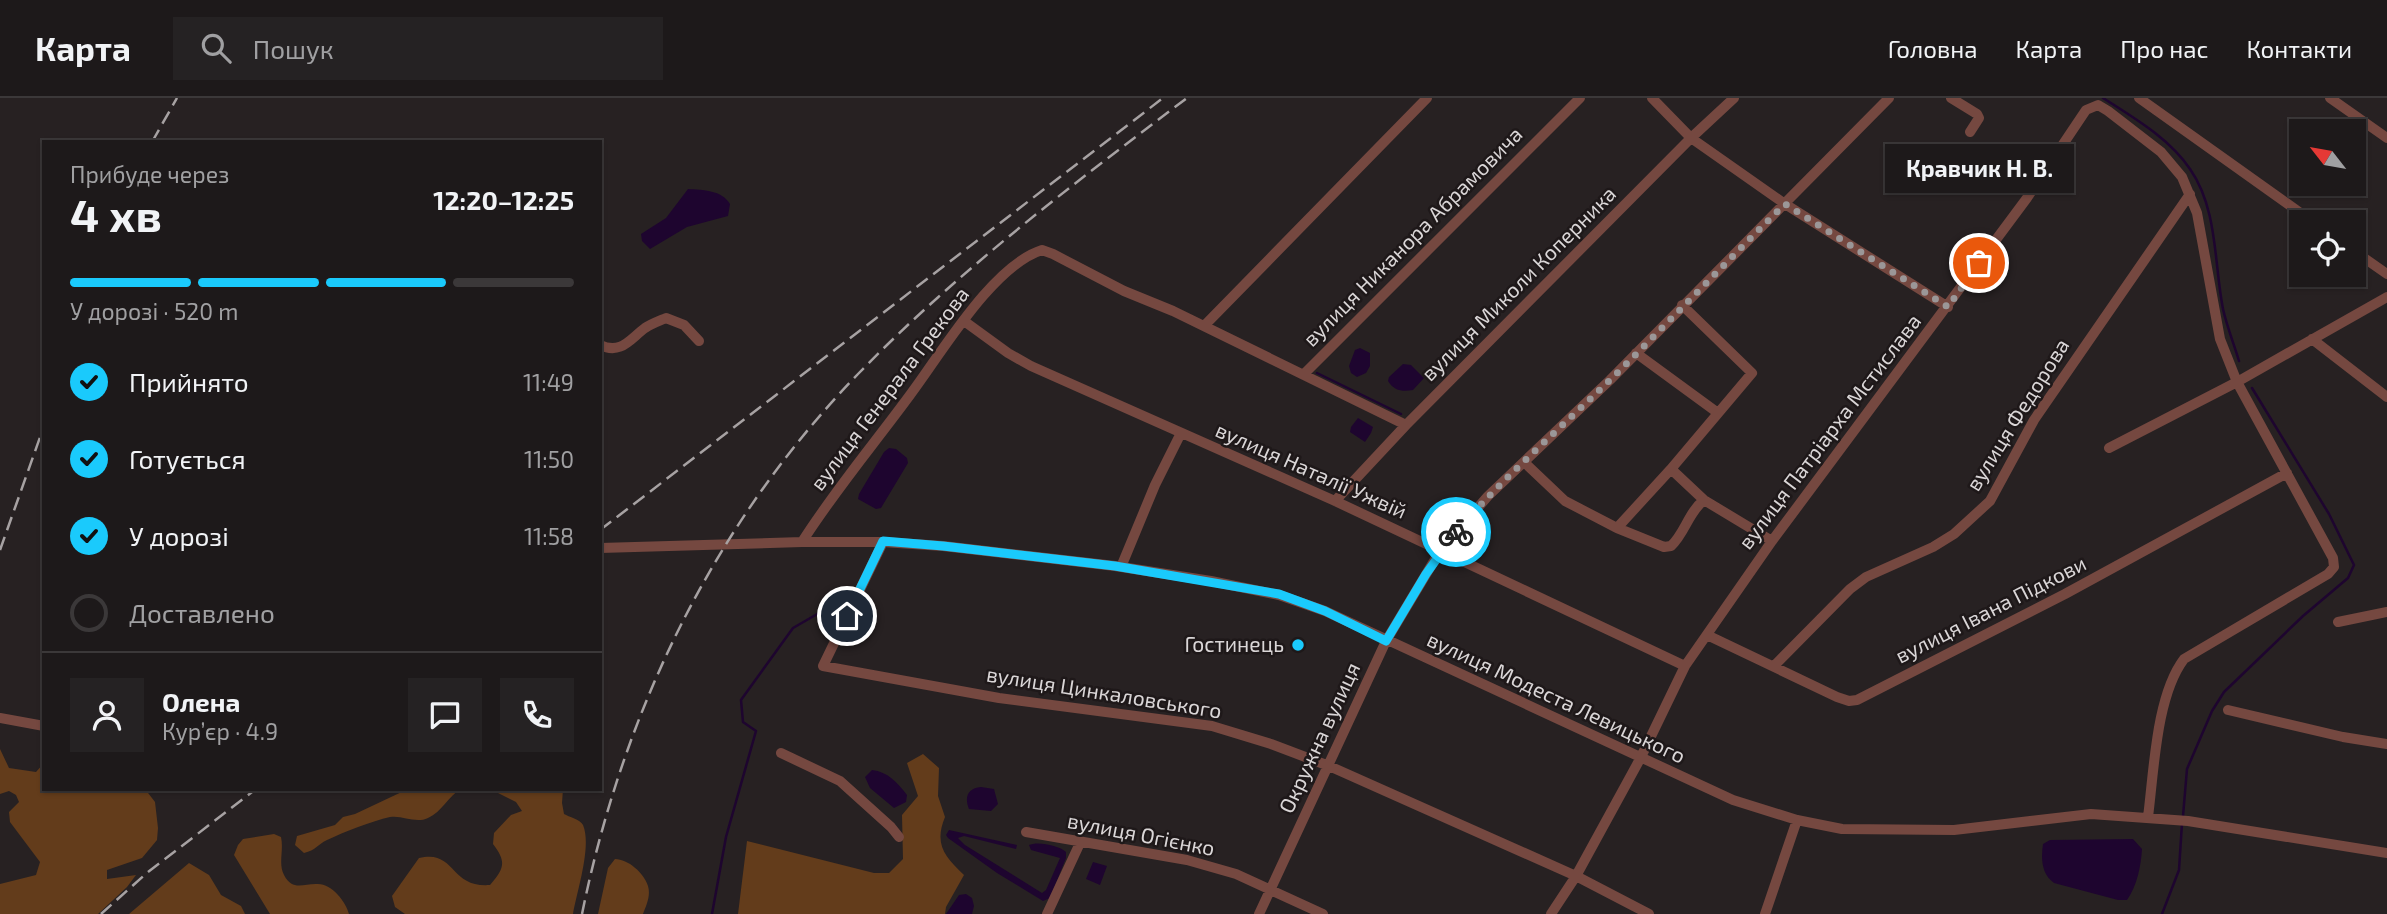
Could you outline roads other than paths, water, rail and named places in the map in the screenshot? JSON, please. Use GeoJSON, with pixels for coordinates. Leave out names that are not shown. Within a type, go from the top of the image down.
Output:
{"type":"FeatureCollection","features":[{"type":"Feature","properties":{"kind":"street"},"geometry":{"type":"LineString","coordinates":[[1204,326],[1427,98]]}},
{"type":"Feature","properties":{"kind":"street","name":"вулиця Никанора Абрамовича"},"geometry":{"type":"LineString","coordinates":[[1304,374],[1580,98]]}},
{"type":"Feature","properties":{"kind":"street"},"geometry":{"type":"LineString","coordinates":[[1652,98],[1691,138],[1785,204],[1948,307]]}},
{"type":"Feature","properties":{"kind":"street","name":"вулиця Миколи Коперника"},"geometry":{"type":"LineString","coordinates":[[1335,501],[1406,425],[1734,98]]}},
{"type":"Feature","properties":{"kind":"street","name":"Окружна вулиця"},"geometry":{"type":"LineString","coordinates":[[1259,914],[1386,641],[1440,551],[1488,496],[1636,353],[1889,98]]}},
{"type":"Feature","properties":{"kind":"street"},"geometry":{"type":"LineString","coordinates":[[1951,98],[1979,118],[1970,132]]}},
{"type":"Feature","properties":{"kind":"street"},"geometry":{"type":"LineString","coordinates":[[2139,98],[2296,210]]}},
{"type":"Feature","properties":{"kind":"street"},"geometry":{"type":"LineString","coordinates":[[2330,98],[2387,138]]}},
{"type":"Feature","properties":{"kind":"street","name":"вулиця Патріарха Мстислава"},"geometry":{"type":"LineString","coordinates":[[1551,914],[1576,876],[1640,758],[1685,666],[1772,541],[1948,307],[2086,110],[2098,105],[2161,152],[2182,177],[2190,194]]}},
{"type":"Feature","properties":{"kind":"street"},"geometry":{"type":"LineString","coordinates":[[2148,817],[2167,690],[2183,659],[2328,574],[2334,567],[2333,558],[2237,382],[2220,339],[2202,238],[2190,194]]}},
{"type":"Feature","properties":{"kind":"street","name":"вулиця Федорова"},"geometry":{"type":"LineString","coordinates":[[1774,666],[1850,589],[1866,577],[1933,547],[1954,534],[1990,501],[2034,420],[2190,194]]}},
{"type":"Feature","properties":{"kind":"street","name":"вулиця Генерала Грекова"},"geometry":{"type":"LineString","coordinates":[[802,542],[822,509],[971,310],[1015,266],[1042,250],[1406,425]]}},
{"type":"Feature","properties":{"kind":"street"},"geometry":{"type":"LineString","coordinates":[[2366,259],[2387,274]]}},
{"type":"Feature","properties":{"kind":"street"},"geometry":{"type":"LineString","coordinates":[[2109,448],[2237,382],[2387,297]]}},
{"type":"Feature","properties":{"kind":"street"},"geometry":{"type":"LineString","coordinates":[[1617,527],[1671,469],[1752,373],[1682,305]]}},
{"type":"Feature","properties":{"kind":"street"},"geometry":{"type":"LineString","coordinates":[[602,346],[624,347],[645,328],[666,318],[684,325],[699,341]]}},
{"type":"Feature","properties":{"kind":"street","name":"вулиця Наталії Ужвій"},"geometry":{"type":"LineString","coordinates":[[964,321],[1031,366],[1335,501],[1685,666]]}},
{"type":"Feature","properties":{"kind":"street"},"geometry":{"type":"LineString","coordinates":[[2312,339],[2387,397]]}},
{"type":"Feature","properties":{"kind":"street"},"geometry":{"type":"LineString","coordinates":[[1636,353],[1718,413]]}},
{"type":"Feature","properties":{"kind":"street"},"geometry":{"type":"LineString","coordinates":[[1121,567],[1155,485],[1181,433]]}},
{"type":"Feature","properties":{"kind":"street"},"geometry":{"type":"LineString","coordinates":[[1524,462],[1565,500],[1664,547],[1671,546],[1678,540],[1696,507],[1704,500]]}},
{"type":"Feature","properties":{"kind":"street"},"geometry":{"type":"LineString","coordinates":[[1671,469],[1704,500],[1772,541]]}},
{"type":"Feature","properties":{"kind":"street","name":"вулиця Івана Підкови"},"geometry":{"type":"LineString","coordinates":[[1707,635],[1837,697],[1849,701],[1857,700],[2053,601],[2287,473]]}},
{"type":"Feature","properties":{"kind":"street","name":"вулиця Модеста Левицького"},"geometry":{"type":"LineString","coordinates":[[602,548],[883,541],[1121,567],[1279,594],[1325,611],[1733,800],[1797,820],[1842,829],[1954,830],[2091,814],[2148,817],[2387,853]]}},
{"type":"Feature","properties":{"kind":"street","name":"вулиця Цинкаловського"},"geometry":{"type":"LineString","coordinates":[[883,541],[823,666],[999,698],[1212,726],[1329,766],[1576,876],[1649,914]]}},
{"type":"Feature","properties":{"kind":"street"},"geometry":{"type":"LineString","coordinates":[[2338,622],[2387,612]]}},
{"type":"Feature","properties":{"kind":"street"},"geometry":{"type":"LineString","coordinates":[[2228,710],[2343,737],[2387,744]]}},
{"type":"Feature","properties":{"kind":"street"},"geometry":{"type":"LineString","coordinates":[[0,718],[42,726]]}},
{"type":"Feature","properties":{"kind":"street"},"geometry":{"type":"LineString","coordinates":[[781,753],[840,781],[899,837]]}},
{"type":"Feature","properties":{"kind":"street"},"geometry":{"type":"LineString","coordinates":[[1765,914],[1797,820]]}},
{"type":"Feature","properties":{"kind":"street","name":"вулиця Огієнко"},"geometry":{"type":"LineString","coordinates":[[1026,832],[1187,860],[1236,874],[1323,914]]}},
{"type":"Feature","properties":{"kind":"street"},"geometry":{"type":"LineString","coordinates":[[1047,914],[1080,843]]}},
{"type":"Feature","properties":{"kind":"waterway"},"geometry":{"type":"LineString","coordinates":[[2103,98],[2150,129],[2172,148],[2182,158],[2199,185],[2206,201],[2214,237],[2223,309],[2239,361]]}},
{"type":"Feature","properties":{"kind":"waterway"},"geometry":{"type":"LineString","coordinates":[[1317,373],[1401,414]]}},
{"type":"Feature","properties":{"kind":"waterway"},"geometry":{"type":"LineString","coordinates":[[2183,816],[2187,769],[2212,711],[2224,692],[2303,616],[2348,578],[2354,565],[2329,514],[2252,388]]}},
{"type":"Feature","properties":{"kind":"waterway"},"geometry":{"type":"LineString","coordinates":[[712,914],[726,837],[756,731],[743,722],[741,700],[793,628],[845,598]]}},
{"type":"Feature","properties":{"kind":"waterway"},"geometry":{"type":"LineString","coordinates":[[2162,914],[2179,870],[2182,823]]}},
{"type":"Feature","properties":{"kind":"railway"},"geometry":{"type":"LineString","coordinates":[[153,140],[177,98]]}},
{"type":"Feature","properties":{"kind":"railway"},"geometry":{"type":"LineString","coordinates":[[602,528],[1163,98]]}},
{"type":"Feature","properties":{"kind":"railway"},"geometry":{"type":"LineString","coordinates":[[582,914],[622,765],[649,694],[681,624],[718,557],[760,493],[806,432],[896,336],[976,264],[1059,196],[1187,98]]}},
{"type":"Feature","properties":{"kind":"railway"},"geometry":{"type":"LineString","coordinates":[[0,550],[42,432]]}},
{"type":"Feature","properties":{"kind":"railway"},"geometry":{"type":"LineString","coordinates":[[101,914],[148,872],[253,791]]}},
{"type":"Feature","properties":{"kind":"place","name":"Кравчик Н. В."},"geometry":{"type":"Point","coordinates":[1979,263]}},
{"type":"Feature","properties":{"kind":"place","name":"Гостинець"},"geometry":{"type":"Point","coordinates":[1298,645]}}]}
